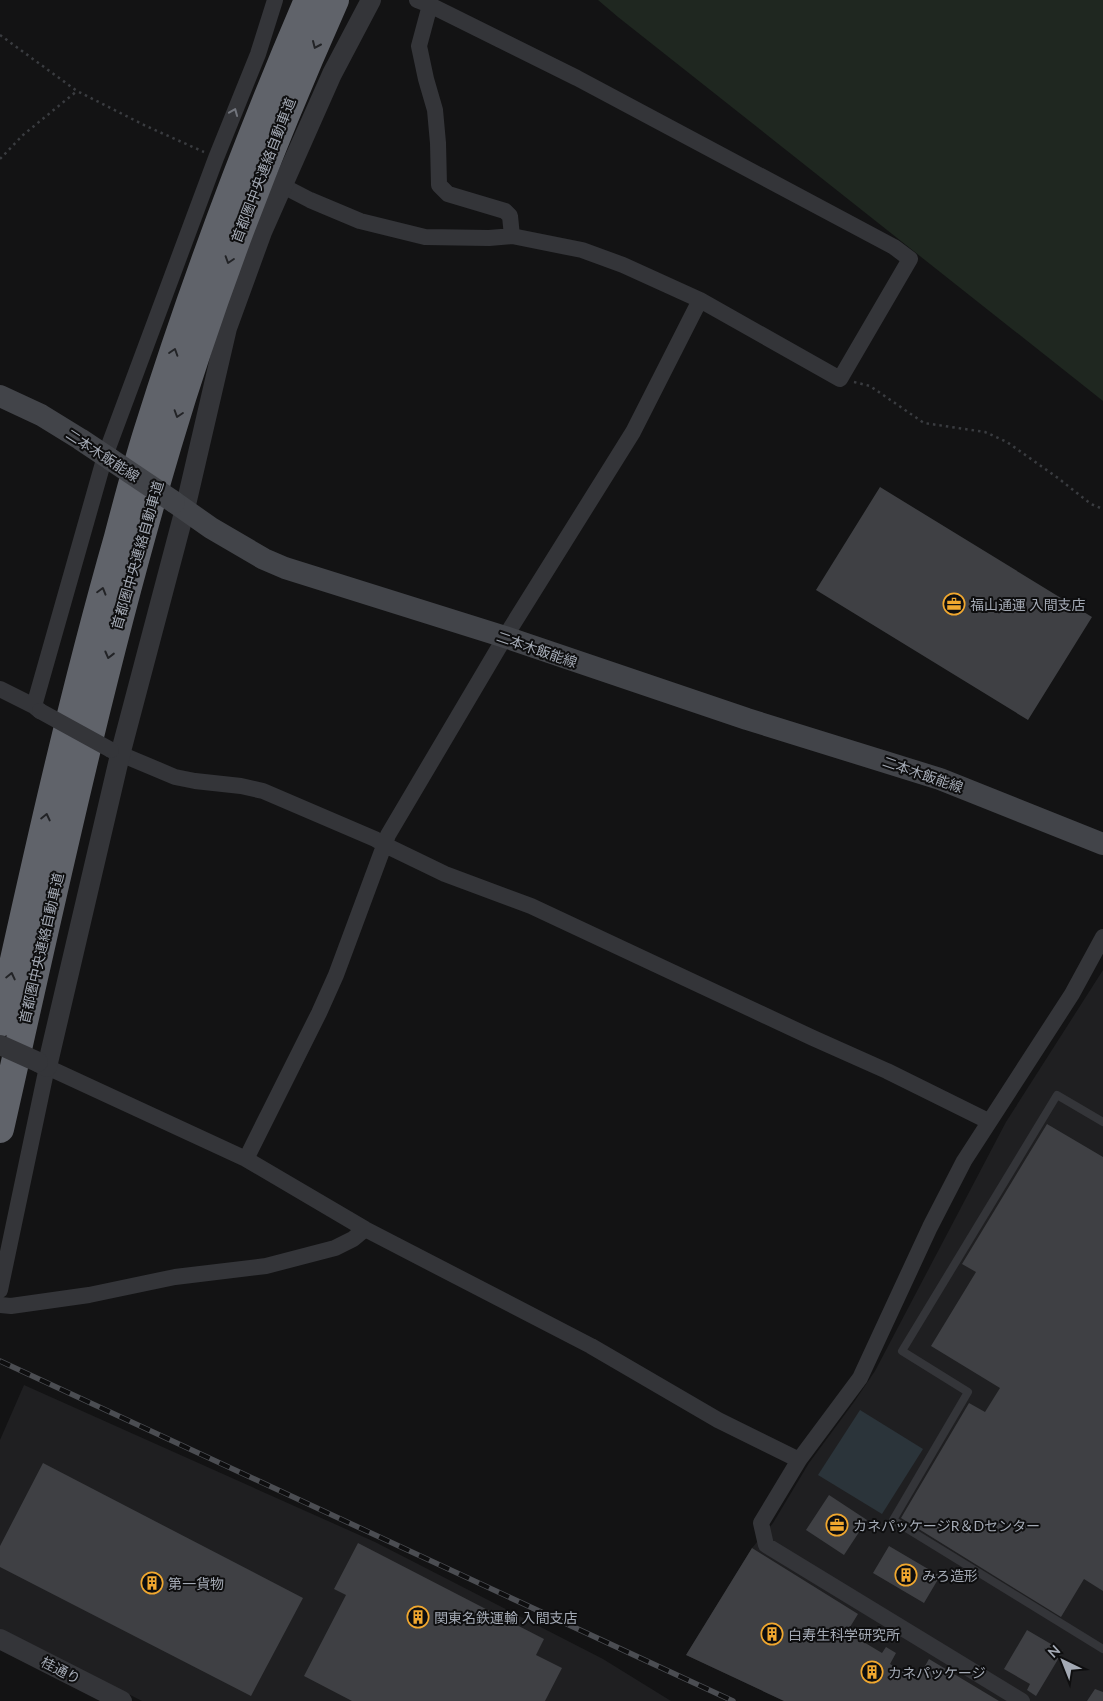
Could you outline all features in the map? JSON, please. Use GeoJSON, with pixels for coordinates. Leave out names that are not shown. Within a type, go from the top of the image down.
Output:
{"type":"FeatureCollection","features":[{"type":"Feature","properties":{"kind":"highway","name":"首都圏中央連絡自動車道"},"geometry":{"type":"LineString","coordinates":[[0,1023],[54,782],[91,633],[146,435],[210,244],[269,90],[308,0]]}},
{"type":"Feature","properties":{"kind":"highway","name":"首都圏中央連絡自動車道"},"geometry":{"type":"LineString","coordinates":[[0,1129],[84,758],[115,632],[169,442],[231,252],[291,100],[335,0]]}},
{"type":"Feature","properties":{"kind":"main road","name":"二本木飯能線"},"geometry":{"type":"LineString","coordinates":[[0,396],[41,415],[80,438],[211,528],[241,546],[285,568],[505,638],[686,699],[940,779],[1103,844]]}},
{"type":"Feature","properties":{"kind":"street"},"geometry":{"type":"LineString","coordinates":[[37,709],[107,457],[216,158],[258,54],[276,0]]}},
{"type":"Feature","properties":{"kind":"street"},"geometry":{"type":"LineString","coordinates":[[0,1290],[42,1065],[115,752],[227,328],[262,232],[332,74],[371,0]]}},
{"type":"Feature","properties":{"kind":"street"},"geometry":{"type":"LineString","coordinates":[[283,186],[310,200],[360,221],[425,237],[489,238],[512,236],[582,250],[623,265],[700,300],[840,379],[910,259],[894,248],[586,83],[423,2],[419,46],[435,110],[439,185],[448,194],[504,211],[510,216],[512,236]]}},
{"type":"Feature","properties":{"kind":"street"},"geometry":{"type":"LineString","coordinates":[[246,1159],[336,975],[388,835],[505,638],[632,432],[700,300]]}},
{"type":"Feature","properties":{"kind":"street"},"geometry":{"type":"LineString","coordinates":[[0,688],[115,752],[175,777],[263,791],[375,838],[385,845],[445,874],[531,906],[887,1071],[988,1122]]}},
{"type":"Feature","properties":{"kind":"street"},"geometry":{"type":"LineString","coordinates":[[1022,1701],[766,1545],[760,1523],[799,1460],[860,1378],[938,1210],[964,1161],[1072,994],[1103,937]]}},
{"type":"Feature","properties":{"kind":"street"},"geometry":{"type":"LineString","coordinates":[[0,1044],[246,1159],[365,1229],[591,1346],[718,1420],[799,1460]]}},
{"type":"Feature","properties":{"kind":"street"},"geometry":{"type":"LineString","coordinates":[[0,1305],[10,1306],[89,1295],[175,1277],[266,1266],[335,1248],[354,1240],[365,1229]]}},
{"type":"Feature","properties":{"kind":"street","name":"桂通り"},"geometry":{"type":"LineString","coordinates":[[0,1639],[122,1701]]}},
{"type":"Feature","properties":{"kind":"lane"},"geometry":{"type":"LineString","coordinates":[[1103,1122],[1057,1095],[902,1351],[968,1392],[894,1520],[1103,1649]]}},
{"type":"Feature","properties":{"kind":"path"},"geometry":{"type":"LineString","coordinates":[[0,35],[78,91],[146,126],[216,158]]}},
{"type":"Feature","properties":{"kind":"path"},"geometry":{"type":"LineString","coordinates":[[0,159],[23,135],[78,91]]}},
{"type":"Feature","properties":{"kind":"path"},"geometry":{"type":"LineString","coordinates":[[840,379],[870,386],[924,423],[985,432],[1007,442],[1091,504],[1103,509]]}},
{"type":"Feature","properties":{"kind":"shaded area"},"geometry":{"type":"Polygon","coordinates":[[[598,0],[1103,0],[1103,401],[618,17],[598,0]]]}},
{"type":"Feature","properties":{"kind":"shaded area"},"geometry":{"type":"Polygon","coordinates":[[[1103,970],[1103,1701],[784,1701],[686,1655],[752,1548],[773,1523],[809,1463],[875,1371],[1006,1122],[1103,970]]]}},
{"type":"Feature","properties":{"kind":"shaded area"},"geometry":{"type":"Polygon","coordinates":[[[24,1385],[375,1542],[603,1659],[671,1701],[142,1701],[0,1629],[0,1440],[24,1385]]]}},
{"type":"Feature","properties":{"kind":"shaded area"},"geometry":{"type":"Polygon","coordinates":[[[860,1410],[923,1449],[882,1514],[818,1475],[860,1410]]]}},
{"type":"Feature","properties":{"kind":"building","name":"福山通運 入間支店"},"geometry":{"type":"Polygon","coordinates":[[[880,487],[1092,617],[1028,720],[816,590],[880,487]]]}},
{"type":"Feature","properties":{"kind":"building"},"geometry":{"type":"Polygon","coordinates":[[[1047,1124],[1103,1157],[1103,1591],[1084,1579],[1061,1617],[901,1518],[969,1403],[985,1412],[1000,1388],[931,1346],[976,1272],[962,1264],[1047,1124]]]}},
{"type":"Feature","properties":{"kind":"building","name":"第一貨物"},"geometry":{"type":"Polygon","coordinates":[[[43,1463],[303,1598],[251,1696],[0,1567],[0,1546],[43,1463]]]}},
{"type":"Feature","properties":{"kind":"building","name":"カネパッケージR＆Dセンター"},"geometry":{"type":"Polygon","coordinates":[[[829,1495],[867,1520],[844,1555],[806,1530],[829,1495]]]}},
{"type":"Feature","properties":{"kind":"building","name":"関東名鉄運輸 入間支店"},"geometry":{"type":"Polygon","coordinates":[[[358,1543],[544,1639],[536,1655],[562,1668],[545,1701],[352,1701],[304,1676],[346,1595],[334,1589],[358,1543]]]}},
{"type":"Feature","properties":{"kind":"building","name":"みろ造形"},"geometry":{"type":"Polygon","coordinates":[[[889,1546],[940,1576],[924,1603],[873,1573],[889,1546]]]}},
{"type":"Feature","properties":{"kind":"building","name":"白寿生科学研究所"},"geometry":{"type":"Polygon","coordinates":[[[752,1548],[858,1614],[847,1632],[882,1653],[886,1647],[896,1653],[890,1664],[917,1680],[929,1659],[999,1701],[784,1701],[686,1655],[752,1548]]]}},
{"type":"Feature","properties":{"kind":"building"},"geometry":{"type":"Polygon","coordinates":[[[1027,1630],[1063,1651],[1036,1696],[1027,1690],[1030,1684],[1004,1669],[1027,1630]]]}},
{"type":"Feature","properties":{"kind":"building"},"geometry":{"type":"Polygon","coordinates":[[[1095,1689],[1103,1692],[1103,1701],[1087,1701],[1095,1689]]]}},
{"type":"Feature","properties":{"kind":"railway"},"geometry":{"type":"LineString","coordinates":[[0,1361],[733,1701]]}},
{"type":"Feature","properties":{"kind":"place","name":"福山通運 入間支店"},"geometry":{"type":"Point","coordinates":[954,604]}},
{"type":"Feature","properties":{"kind":"place","name":"カネパッケージR＆Dセンター"},"geometry":{"type":"Point","coordinates":[837,1525]}},
{"type":"Feature","properties":{"kind":"place","name":"みろ造形"},"geometry":{"type":"Point","coordinates":[906,1575]}},
{"type":"Feature","properties":{"kind":"place","name":"第一貨物"},"geometry":{"type":"Point","coordinates":[152,1583]}},
{"type":"Feature","properties":{"kind":"place","name":"関東名鉄運輸 入間支店"},"geometry":{"type":"Point","coordinates":[418,1617]}},
{"type":"Feature","properties":{"kind":"place","name":"白寿生科学研究所"},"geometry":{"type":"Point","coordinates":[772,1634]}},
{"type":"Feature","properties":{"kind":"place","name":"カネパッケージ"},"geometry":{"type":"Point","coordinates":[872,1672]}}]}
